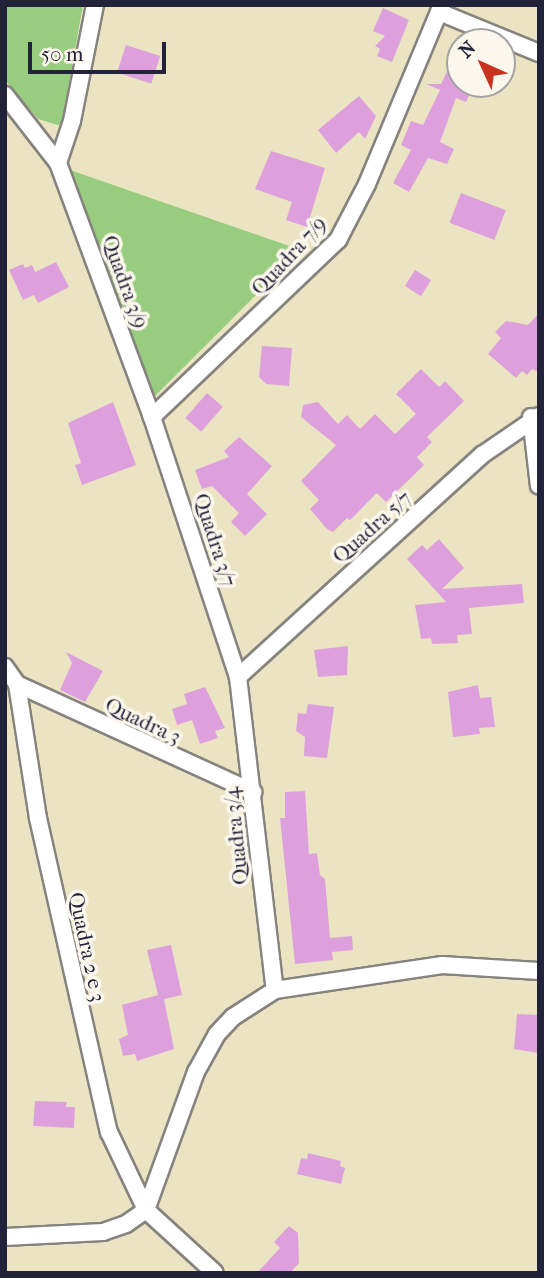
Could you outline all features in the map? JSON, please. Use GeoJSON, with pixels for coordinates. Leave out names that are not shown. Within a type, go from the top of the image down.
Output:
{"type":"FeatureCollection","features":[{"type":"Feature","properties":{"kind":"street"},"geometry":{"type":"LineString","coordinates":[[58,163],[72,121],[94,5]]}},
{"type":"Feature","properties":{"kind":"street"},"geometry":{"type":"LineString","coordinates":[[440,8],[539,53]]}},
{"type":"Feature","properties":{"kind":"street","name":"Quadra 7/9"},"geometry":{"type":"LineString","coordinates":[[152,417],[338,240],[367,184],[440,8]]}},
{"type":"Feature","properties":{"kind":"street","name":"Quadra 3/9"},"geometry":{"type":"LineString","coordinates":[[5,95],[58,163],[152,417]]}},
{"type":"Feature","properties":{"kind":"street","name":"Quadra 3/7"},"geometry":{"type":"LineString","coordinates":[[152,417],[238,677]]}},
{"type":"Feature","properties":{"kind":"street"},"geometry":{"type":"LineString","coordinates":[[535,417],[539,486]]}},
{"type":"Feature","properties":{"kind":"street","name":"Quadra 5/7"},"geometry":{"type":"LineString","coordinates":[[238,677],[482,455],[535,417]]}},
{"type":"Feature","properties":{"kind":"street"},"geometry":{"type":"LineString","coordinates":[[5,667],[17,684]]}},
{"type":"Feature","properties":{"kind":"street","name":"Quadra 3/4"},"geometry":{"type":"LineString","coordinates":[[238,677],[275,990]]}},
{"type":"Feature","properties":{"kind":"street","name":"Quadra 3"},"geometry":{"type":"LineString","coordinates":[[17,684],[253,792]]}},
{"type":"Feature","properties":{"kind":"street","name":"Quadra 2 e 3"},"geometry":{"type":"LineString","coordinates":[[17,684],[38,818],[95,1086],[109,1132],[146,1210]]}},
{"type":"Feature","properties":{"kind":"street"},"geometry":{"type":"LineString","coordinates":[[5,1237],[103,1232],[126,1224],[146,1210],[196,1072],[217,1034],[233,1017],[275,990],[442,965],[539,971]]}},
{"type":"Feature","properties":{"kind":"street"},"geometry":{"type":"LineString","coordinates":[[146,1210],[215,1273]]}},
{"type":"Feature","properties":{"kind":"green space"},"geometry":{"type":"Polygon","coordinates":[[[5,5],[83,5],[62,122],[58,125],[38,119],[5,80],[5,5]]]}},
{"type":"Feature","properties":{"kind":"green space"},"geometry":{"type":"Polygon","coordinates":[[[70,170],[301,250],[154,397],[70,170]]]}},
{"type":"Feature","properties":{"kind":"building"},"geometry":{"type":"Polygon","coordinates":[[[383,8],[409,20],[392,62],[377,56],[380,49],[375,46],[385,36],[373,31],[383,8]]]}},
{"type":"Feature","properties":{"kind":"building"},"geometry":{"type":"Polygon","coordinates":[[[126,45],[160,56],[151,84],[117,73],[126,45]]]}},
{"type":"Feature","properties":{"kind":"building"},"geometry":{"type":"Polygon","coordinates":[[[446,73],[446,98],[456,98],[440,142],[454,149],[447,164],[428,158],[409,192],[393,183],[411,150],[401,145],[411,121],[423,125],[440,90],[426,84],[441,84],[446,73]]]}},
{"type":"Feature","properties":{"kind":"building"},"geometry":{"type":"Polygon","coordinates":[[[359,96],[376,116],[365,139],[359,132],[336,153],[318,130],[359,96]]]}},
{"type":"Feature","properties":{"kind":"building"},"geometry":{"type":"Polygon","coordinates":[[[271,151],[325,168],[307,227],[286,220],[292,202],[255,189],[271,151]]]}},
{"type":"Feature","properties":{"kind":"building"},"geometry":{"type":"Polygon","coordinates":[[[461,193],[506,210],[494,240],[450,223],[461,193]]]}},
{"type":"Feature","properties":{"kind":"building"},"geometry":{"type":"Polygon","coordinates":[[[56,262],[69,287],[38,303],[34,295],[23,300],[9,270],[23,264],[25,268],[32,265],[35,272],[56,262]]]}},
{"type":"Feature","properties":{"kind":"building"},"geometry":{"type":"Polygon","coordinates":[[[415,270],[431,280],[421,296],[405,286],[415,270]]]}},
{"type":"Feature","properties":{"kind":"building"},"geometry":{"type":"Polygon","coordinates":[[[539,313],[539,372],[532,369],[527,375],[522,371],[516,378],[488,354],[501,338],[495,332],[506,321],[528,325],[539,313]]]}},
{"type":"Feature","properties":{"kind":"building"},"geometry":{"type":"Polygon","coordinates":[[[262,346],[292,348],[289,386],[266,384],[259,377],[262,346]]]}},
{"type":"Feature","properties":{"kind":"building"},"geometry":{"type":"Polygon","coordinates":[[[421,369],[439,387],[445,381],[464,401],[427,437],[432,442],[417,457],[424,465],[386,502],[377,493],[350,520],[347,518],[333,532],[327,529],[310,509],[319,500],[301,481],[336,445],[301,417],[303,405],[318,402],[338,424],[347,415],[360,429],[375,414],[395,434],[416,414],[396,394],[421,369]]]}},
{"type":"Feature","properties":{"kind":"building"},"geometry":{"type":"Polygon","coordinates":[[[207,393],[223,407],[201,432],[185,418],[207,393]]]}},
{"type":"Feature","properties":{"kind":"building"},"geometry":{"type":"Polygon","coordinates":[[[113,402],[136,465],[82,485],[75,465],[81,463],[68,423],[113,402]]]}},
{"type":"Feature","properties":{"kind":"building"},"geometry":{"type":"Polygon","coordinates":[[[239,437],[272,466],[247,494],[267,514],[245,536],[231,522],[239,513],[212,486],[202,489],[195,470],[229,457],[224,451],[239,437]]]}},
{"type":"Feature","properties":{"kind":"building"},"geometry":{"type":"Polygon","coordinates":[[[439,539],[464,568],[442,589],[522,584],[524,603],[469,608],[472,634],[457,635],[458,643],[432,644],[431,638],[421,639],[415,605],[446,602],[407,559],[422,545],[427,550],[439,539]]]}},
{"type":"Feature","properties":{"kind":"building"},"geometry":{"type":"Polygon","coordinates":[[[348,646],[347,675],[318,677],[314,650],[348,646]]]}},
{"type":"Feature","properties":{"kind":"building"},"geometry":{"type":"Polygon","coordinates":[[[66,652],[103,671],[85,702],[60,690],[72,663],[66,652]]]}},
{"type":"Feature","properties":{"kind":"building"},"geometry":{"type":"Polygon","coordinates":[[[478,685],[480,698],[491,697],[495,727],[479,728],[480,734],[453,737],[448,692],[478,685]]]}},
{"type":"Feature","properties":{"kind":"building"},"geometry":{"type":"Polygon","coordinates":[[[205,687],[225,728],[215,731],[218,738],[200,744],[192,720],[177,725],[172,709],[187,704],[184,694],[205,687]]]}},
{"type":"Feature","properties":{"kind":"building"},"geometry":{"type":"Polygon","coordinates":[[[308,704],[334,707],[327,758],[304,756],[305,737],[296,731],[298,713],[306,714],[308,704]]]}},
{"type":"Feature","properties":{"kind":"building"},"geometry":{"type":"Polygon","coordinates":[[[305,791],[309,854],[317,853],[320,875],[325,879],[330,938],[352,936],[353,950],[332,952],[333,960],[295,964],[280,818],[285,818],[285,792],[305,791]]]}},
{"type":"Feature","properties":{"kind":"building"},"geometry":{"type":"Polygon","coordinates":[[[171,945],[182,995],[164,999],[174,1049],[137,1061],[135,1054],[123,1056],[119,1039],[128,1035],[122,1005],[158,995],[147,950],[171,945]]]}},
{"type":"Feature","properties":{"kind":"building"},"geometry":{"type":"Polygon","coordinates":[[[517,1014],[539,1015],[538,1053],[514,1049],[517,1014]]]}},
{"type":"Feature","properties":{"kind":"building"},"geometry":{"type":"Polygon","coordinates":[[[35,1101],[67,1102],[66,1107],[75,1107],[74,1128],[33,1126],[35,1101]]]}},
{"type":"Feature","properties":{"kind":"building"},"geometry":{"type":"Polygon","coordinates":[[[308,1153],[341,1161],[340,1166],[345,1168],[341,1184],[297,1174],[301,1158],[307,1159],[308,1153]]]}},
{"type":"Feature","properties":{"kind":"building"},"geometry":{"type":"Polygon","coordinates":[[[289,1226],[298,1233],[299,1263],[290,1273],[257,1273],[280,1248],[274,1242],[289,1226]]]}}]}
